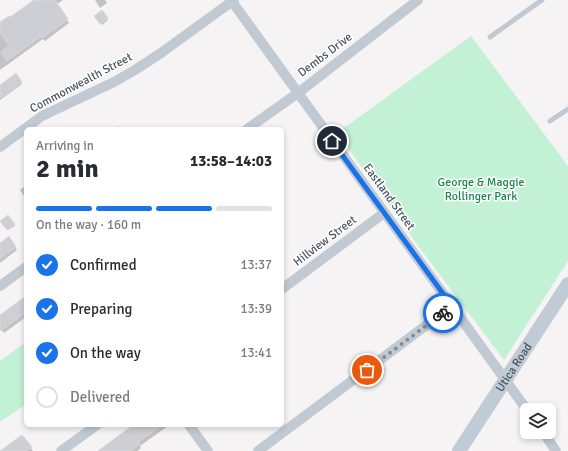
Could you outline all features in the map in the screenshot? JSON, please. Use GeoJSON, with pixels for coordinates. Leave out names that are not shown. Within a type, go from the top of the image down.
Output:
{"type":"FeatureCollection","features":[{"type":"Feature","properties":{"kind":"main road","name":"Utica Road"},"geometry":{"type":"LineString","coordinates":[[459,451],[568,284]]}},
{"type":"Feature","properties":{"kind":"street","name":"Dembs Drive"},"geometry":{"type":"LineString","coordinates":[[250,127],[298,93],[418,0]]}},
{"type":"Feature","properties":{"kind":"street","name":"Eastland Street"},"geometry":{"type":"LineString","coordinates":[[232,1],[522,403]]}},
{"type":"Feature","properties":{"kind":"street","name":"Commonwealth Street"},"geometry":{"type":"LineString","coordinates":[[27,127],[42,116],[114,82],[135,70],[161,53],[232,1]]}},
{"type":"Feature","properties":{"kind":"street","name":"Commonwealth Street"},"geometry":{"type":"LineString","coordinates":[[0,147],[24,129]]}},
{"type":"Feature","properties":{"kind":"street","name":"Hillview Street"},"geometry":{"type":"LineString","coordinates":[[284,288],[384,213]]}},
{"type":"Feature","properties":{"kind":"street"},"geometry":{"type":"LineString","coordinates":[[0,286],[24,269]]}},
{"type":"Feature","properties":{"kind":"street"},"geometry":{"type":"LineString","coordinates":[[258,451],[452,306]]}},
{"type":"Feature","properties":{"kind":"street"},"geometry":{"type":"LineString","coordinates":[[61,451],[94,427]]}},
{"type":"Feature","properties":{"kind":"street"},"geometry":{"type":"LineString","coordinates":[[190,427],[208,451]]}},
{"type":"Feature","properties":{"kind":"street"},"geometry":{"type":"LineString","coordinates":[[548,439],[556,451]]}},
{"type":"Feature","properties":{"kind":"lane"},"geometry":{"type":"LineString","coordinates":[[490,37],[542,0]]}},
{"type":"Feature","properties":{"kind":"lane"},"geometry":{"type":"LineString","coordinates":[[550,121],[568,108]]}},
{"type":"Feature","properties":{"kind":"green space","name":"George & Maggie Rollinger Park"},"geometry":{"type":"Polygon","coordinates":[[[471,36],[568,166],[568,261],[504,360],[425,255],[337,133],[471,36]]]}},
{"type":"Feature","properties":{"kind":"green space"},"geometry":{"type":"Polygon","coordinates":[[[24,343],[24,405],[0,422],[0,361],[24,343]]]}},
{"type":"Feature","properties":{"kind":"building"},"geometry":{"type":"Polygon","coordinates":[[[34,0],[55,0],[68,19],[42,38],[41,36],[7,61],[1,52],[9,46],[0,32],[0,22],[9,16],[10,17],[34,0]]]}},
{"type":"Feature","properties":{"kind":"building"},"geometry":{"type":"Polygon","coordinates":[[[102,10],[108,18],[100,24],[94,16],[102,10]]]}},
{"type":"Feature","properties":{"kind":"building"},"geometry":{"type":"Polygon","coordinates":[[[16,73],[22,82],[0,98],[0,85],[16,73]]]}},
{"type":"Feature","properties":{"kind":"building"},"geometry":{"type":"Polygon","coordinates":[[[8,215],[15,224],[7,230],[0,221],[8,215]]]}},
{"type":"Feature","properties":{"kind":"building"},"geometry":{"type":"Polygon","coordinates":[[[9,236],[16,247],[0,258],[0,243],[9,236]]]}},
{"type":"Feature","properties":{"kind":"building"},"geometry":{"type":"Polygon","coordinates":[[[24,297],[24,313],[0,331],[0,315],[24,297]]]}},
{"type":"Feature","properties":{"kind":"building"},"geometry":{"type":"Polygon","coordinates":[[[130,427],[159,427],[138,442],[140,444],[130,451],[98,451],[130,427]]]}},
{"type":"Feature","properties":{"kind":"building"},"geometry":{"type":"Polygon","coordinates":[[[22,435],[32,447],[26,451],[0,451],[22,435]]]}},
{"type":"Feature","properties":{"kind":"way so far"},"geometry":{"type":"LineString","coordinates":[[367,370],[443,313]]}},
{"type":"Feature","properties":{"kind":"route"},"geometry":{"type":"LineString","coordinates":[[332,141],[452,306],[443,313]]}}]}
